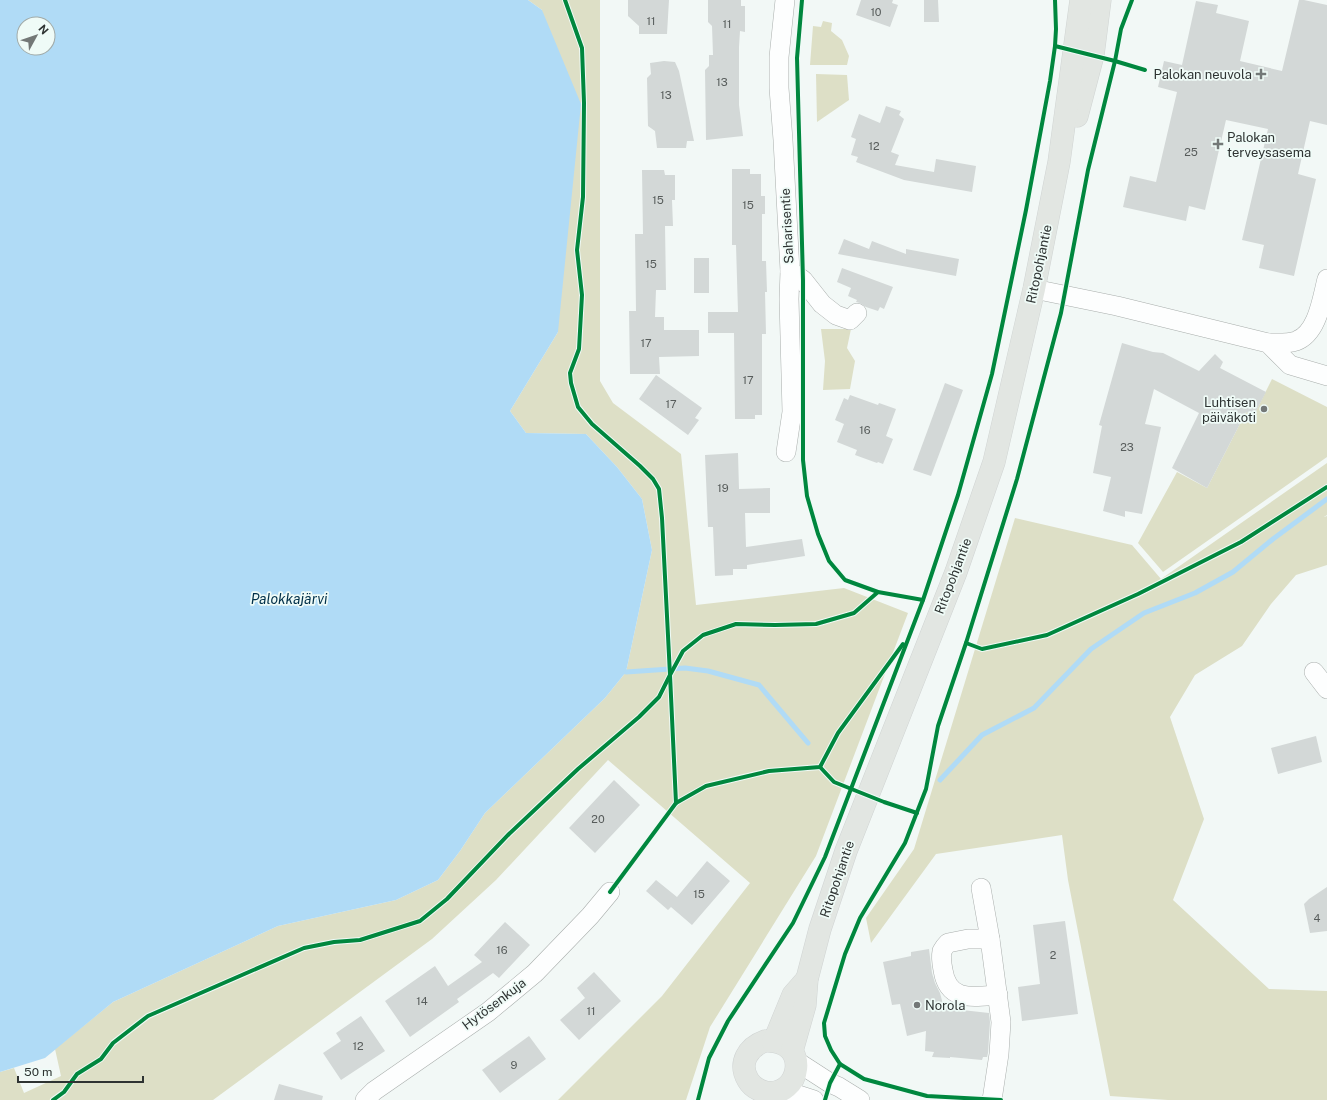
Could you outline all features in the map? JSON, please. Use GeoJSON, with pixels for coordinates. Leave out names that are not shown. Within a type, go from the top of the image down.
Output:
{"type":"FeatureCollection","features":[{"type":"Feature","properties":{"kind":"main road","name":"Ritopohjantie"},"geometry":{"type":"LineString","coordinates":[[794,1056],[806,1005],[807,979],[820,929],[846,851],[956,572],[994,462],[1034,289],[1059,162],[1081,0]]}},
{"type":"Feature","properties":{"kind":"main road","name":"Ritopohjantie"},"geometry":{"type":"LineString","coordinates":[[1059,162],[1080,108],[1093,55],[1100,0]]}},
{"type":"Feature","properties":{"kind":"main road","name":"Ritopohjantie"},"geometry":{"type":"LineString","coordinates":[[773,1041],[793,995],[807,979]]}},
{"type":"Feature","properties":{"kind":"main road"},"geometry":{"type":"LineString","coordinates":[[773,1041],[781,1043],[794,1056],[796,1070],[794,1078],[789,1084],[774,1094],[759,1091],[747,1080],[744,1072],[746,1056],[751,1049],[761,1042],[773,1041]]}},
{"type":"Feature","properties":{"kind":"main road"},"geometry":{"type":"LineString","coordinates":[[741,1100],[747,1080]]}},
{"type":"Feature","properties":{"kind":"street","name":"Saharisentie"},"geometry":{"type":"LineString","coordinates":[[785,0],[779,57],[790,271],[789,299],[792,412],[786,452]]}},
{"type":"Feature","properties":{"kind":"street"},"geometry":{"type":"LineString","coordinates":[[790,271],[803,280],[822,304],[836,315],[850,320],[857,313]]}},
{"type":"Feature","properties":{"kind":"street"},"geometry":{"type":"LineString","coordinates":[[1034,289],[1117,306],[1268,343],[1286,343],[1298,340],[1307,334],[1319,313],[1327,279]]}},
{"type":"Feature","properties":{"kind":"street"},"geometry":{"type":"LineString","coordinates":[[1268,343],[1290,366],[1327,376]]}},
{"type":"Feature","properties":{"kind":"street"},"geometry":{"type":"LineString","coordinates":[[1314,672],[1327,689]]}},
{"type":"Feature","properties":{"kind":"street"},"geometry":{"type":"LineString","coordinates":[[981,888],[990,939],[1001,1022],[999,1054],[992,1100]]}},
{"type":"Feature","properties":{"kind":"street","name":"Hytösenkuja"},"geometry":{"type":"LineString","coordinates":[[364,1100],[374,1091],[488,1012],[535,973],[590,916],[610,892]]}},
{"type":"Feature","properties":{"kind":"street"},"geometry":{"type":"LineString","coordinates":[[990,939],[968,939],[948,943],[942,951],[942,969],[946,983],[954,992],[963,996],[998,995]]}},
{"type":"Feature","properties":{"kind":"street"},"geometry":{"type":"LineString","coordinates":[[794,1056],[830,1083],[860,1100]]}},
{"type":"Feature","properties":{"kind":"street"},"geometry":{"type":"LineString","coordinates":[[774,1094],[814,1100]]}},
{"type":"Feature","properties":{"kind":"green space"},"geometry":{"type":"Polygon","coordinates":[[[528,0],[600,0],[600,381],[613,403],[681,454],[696,605],[844,588],[908,613],[816,856],[710,1027],[686,1100],[558,1100],[662,996],[750,883],[608,760],[496,880],[432,939],[213,1100],[0,1100],[0,1072],[14,1068],[24,1093],[61,1076],[55,1049],[113,1002],[278,926],[396,900],[438,880],[460,851],[485,813],[605,698],[626,672],[652,550],[642,499],[617,467],[586,434],[526,433],[510,411],[558,332],[542,10],[528,0]]]}},
{"type":"Feature","properties":{"kind":"green space"},"geometry":{"type":"Polygon","coordinates":[[[823,21],[832,23],[831,31],[842,40],[849,56],[847,65],[810,65],[813,26],[821,27],[823,21]]]}},
{"type":"Feature","properties":{"kind":"green space"},"geometry":{"type":"Polygon","coordinates":[[[816,74],[847,75],[849,100],[817,122],[816,74]]]}},
{"type":"Feature","properties":{"kind":"green space"},"geometry":{"type":"Polygon","coordinates":[[[821,329],[851,329],[847,348],[855,361],[850,389],[823,390],[825,361],[821,329]]]}},
{"type":"Feature","properties":{"kind":"green space"},"geometry":{"type":"Polygon","coordinates":[[[1272,379],[1327,407],[1327,457],[1163,572],[1138,543],[1177,472],[1207,488],[1246,412],[1254,415],[1272,379]]]}},
{"type":"Feature","properties":{"kind":"green space"},"geometry":{"type":"Polygon","coordinates":[[[1327,463],[1327,515],[1324,517],[1327,516],[1327,565],[1296,575],[1271,604],[1242,646],[1195,675],[1170,717],[1204,819],[1173,900],[1269,989],[1327,991],[1327,1100],[1168,1100],[1110,1096],[1068,880],[1062,835],[936,854],[871,943],[866,918],[914,849],[1015,518],[1132,545],[1161,579],[1327,463]]]}},
{"type":"Feature","properties":{"kind":"water","name":"Palokkajärvi"},"geometry":{"type":"Polygon","coordinates":[[[0,0],[528,0],[542,10],[581,104],[558,332],[510,411],[526,433],[586,434],[617,467],[642,499],[652,550],[626,672],[605,698],[485,813],[460,851],[438,880],[396,900],[278,926],[113,1002],[45,1058],[0,1072],[0,0]]]}},
{"type":"Feature","properties":{"kind":"building"},"geometry":{"type":"Polygon","coordinates":[[[628,0],[669,0],[667,34],[639,34],[639,26],[628,16],[628,0]]]}},
{"type":"Feature","properties":{"kind":"building"},"geometry":{"type":"Polygon","coordinates":[[[708,0],[741,0],[741,6],[745,6],[745,32],[740,31],[739,47],[739,105],[743,136],[706,140],[705,70],[709,66],[709,55],[713,55],[712,26],[708,22],[708,0]]]}},
{"type":"Feature","properties":{"kind":"building"},"geometry":{"type":"Polygon","coordinates":[[[861,0],[893,0],[892,3],[898,5],[890,27],[856,15],[861,0]]]}},
{"type":"Feature","properties":{"kind":"building"},"geometry":{"type":"Polygon","coordinates":[[[924,0],[938,0],[939,22],[924,22],[924,0]]]}},
{"type":"Feature","properties":{"kind":"building"},"geometry":{"type":"Polygon","coordinates":[[[1299,0],[1327,5],[1327,125],[1310,121],[1298,174],[1316,179],[1294,276],[1259,268],[1264,245],[1242,240],[1268,129],[1226,120],[1205,210],[1189,206],[1186,221],[1123,207],[1130,176],[1156,182],[1177,92],[1158,87],[1164,61],[1182,65],[1196,1],[1218,5],[1216,13],[1249,21],[1240,61],[1282,71],[1299,0]]]}},
{"type":"Feature","properties":{"kind":"building"},"geometry":{"type":"Polygon","coordinates":[[[664,61],[675,62],[679,71],[694,141],[687,141],[686,148],[657,148],[655,131],[648,126],[647,78],[651,74],[650,63],[664,61]]]}},
{"type":"Feature","properties":{"kind":"building"},"geometry":{"type":"Polygon","coordinates":[[[886,106],[901,111],[899,115],[904,119],[891,152],[899,155],[895,165],[934,172],[936,159],[976,166],[972,192],[904,180],[856,162],[858,157],[851,155],[856,139],[851,137],[859,114],[880,123],[886,106]]]}},
{"type":"Feature","properties":{"kind":"building"},"geometry":{"type":"Polygon","coordinates":[[[732,169],[750,169],[750,174],[761,174],[761,196],[765,196],[765,214],[762,214],[762,261],[766,261],[766,334],[762,334],[762,415],[755,415],[755,419],[735,419],[734,333],[708,333],[708,312],[738,312],[736,245],[732,245],[732,169]]]}},
{"type":"Feature","properties":{"kind":"building"},"geometry":{"type":"Polygon","coordinates":[[[642,170],[664,170],[665,175],[675,175],[675,200],[672,200],[673,226],[665,226],[666,290],[656,290],[655,317],[664,317],[664,330],[699,330],[699,356],[659,357],[660,374],[630,374],[629,311],[636,311],[635,234],[643,234],[642,170]]]}},
{"type":"Feature","properties":{"kind":"building"},"geometry":{"type":"Polygon","coordinates":[[[844,239],[869,249],[872,241],[906,254],[906,249],[959,259],[956,276],[838,254],[844,239]]]}},
{"type":"Feature","properties":{"kind":"building"},"geometry":{"type":"Polygon","coordinates":[[[694,258],[709,258],[709,293],[694,293],[694,258]]]}},
{"type":"Feature","properties":{"kind":"building"},"geometry":{"type":"Polygon","coordinates":[[[842,268],[893,287],[884,309],[880,307],[878,311],[866,307],[856,302],[857,300],[848,296],[851,288],[837,282],[842,268]]]}},
{"type":"Feature","properties":{"kind":"building"},"geometry":{"type":"Polygon","coordinates":[[[1122,343],[1153,352],[1163,353],[1199,371],[1215,354],[1223,362],[1220,368],[1266,392],[1254,415],[1246,412],[1207,488],[1172,468],[1199,413],[1154,389],[1145,424],[1161,427],[1142,514],[1125,511],[1125,517],[1103,511],[1111,477],[1093,473],[1102,426],[1099,425],[1122,343]]]}},
{"type":"Feature","properties":{"kind":"building"},"geometry":{"type":"Polygon","coordinates":[[[656,375],[702,408],[695,418],[699,420],[688,435],[639,399],[656,375]]]}},
{"type":"Feature","properties":{"kind":"building"},"geometry":{"type":"Polygon","coordinates":[[[945,383],[963,390],[931,476],[913,470],[945,383]]]}},
{"type":"Feature","properties":{"kind":"building"},"geometry":{"type":"Polygon","coordinates":[[[850,395],[878,405],[879,403],[896,409],[886,436],[893,439],[883,464],[855,455],[857,450],[837,442],[844,424],[835,420],[844,398],[848,400],[850,395]]]}},
{"type":"Feature","properties":{"kind":"building"},"geometry":{"type":"Polygon","coordinates":[[[738,453],[739,489],[770,488],[770,513],[745,513],[746,547],[802,539],[805,556],[747,565],[747,569],[733,569],[733,575],[715,576],[713,527],[708,527],[705,455],[738,453]]]}},
{"type":"Feature","properties":{"kind":"building"},"geometry":{"type":"Polygon","coordinates":[[[1316,736],[1322,762],[1278,774],[1271,748],[1316,736]]]}},
{"type":"Feature","properties":{"kind":"building"},"geometry":{"type":"Polygon","coordinates":[[[614,780],[640,805],[595,853],[569,828],[614,780]]]}},
{"type":"Feature","properties":{"kind":"building"},"geometry":{"type":"Polygon","coordinates":[[[707,861],[730,881],[692,925],[671,907],[668,910],[646,891],[656,880],[677,897],[707,861]]]}},
{"type":"Feature","properties":{"kind":"building"},"geometry":{"type":"Polygon","coordinates":[[[1327,887],[1327,931],[1310,933],[1304,904],[1327,887]]]}},
{"type":"Feature","properties":{"kind":"building"},"geometry":{"type":"Polygon","coordinates":[[[1065,921],[1078,1014],[1022,1021],[1018,987],[1040,984],[1033,925],[1065,921]]]}},
{"type":"Feature","properties":{"kind":"building"},"geometry":{"type":"Polygon","coordinates":[[[505,922],[530,945],[499,978],[493,973],[457,999],[459,1002],[410,1037],[385,1001],[435,966],[448,986],[482,962],[474,955],[505,922]]]}},
{"type":"Feature","properties":{"kind":"building","name":"Norola"},"geometry":{"type":"Polygon","coordinates":[[[929,949],[932,973],[944,1008],[989,1013],[990,1022],[988,1053],[987,1057],[983,1057],[982,1060],[932,1057],[934,1052],[925,1051],[926,1031],[907,1036],[900,1004],[892,1005],[883,962],[911,956],[911,952],[929,949]]]}},
{"type":"Feature","properties":{"kind":"building"},"geometry":{"type":"Polygon","coordinates":[[[594,972],[621,1001],[579,1040],[560,1020],[585,998],[577,988],[594,972]]]}},
{"type":"Feature","properties":{"kind":"building"},"geometry":{"type":"Polygon","coordinates":[[[361,1016],[385,1051],[341,1080],[323,1053],[341,1041],[336,1033],[361,1016]]]}},
{"type":"Feature","properties":{"kind":"building"},"geometry":{"type":"Polygon","coordinates":[[[529,1036],[546,1059],[500,1093],[482,1070],[529,1036]]]}},
{"type":"Feature","properties":{"kind":"building"},"geometry":{"type":"Polygon","coordinates":[[[279,1084],[323,1096],[322,1100],[274,1100],[279,1084]]]}},
{"type":"Feature","properties":{"kind":"waterway"},"geometry":{"type":"LineString","coordinates":[[940,780],[982,735],[1034,708],[1091,649],[1144,613],[1195,593],[1233,572],[1273,539],[1327,499]]}},
{"type":"Feature","properties":{"kind":"waterway"},"geometry":{"type":"LineString","coordinates":[[626,672],[685,668],[708,671],[759,685],[808,743]]}},
{"type":"Feature","properties":{"kind":"cycle path"},"geometry":{"type":"LineString","coordinates":[[53,1100],[64,1092],[77,1074],[101,1059],[113,1043],[148,1016],[304,948],[334,942],[360,940],[420,921],[447,899],[509,834],[578,769],[639,717],[659,697],[670,675],[662,518],[659,489],[653,479],[640,466],[592,424],[578,407],[571,383],[570,373],[579,349],[582,295],[577,250],[583,197],[584,103],[582,48],[565,0]]}},
{"type":"Feature","properties":{"kind":"cycle path"},"geometry":{"type":"LineString","coordinates":[[802,0],[797,58],[803,280],[803,460],[807,496],[818,534],[829,561],[845,580],[878,592],[923,600]]}},
{"type":"Feature","properties":{"kind":"cycle path"},"geometry":{"type":"LineString","coordinates":[[698,1100],[709,1058],[728,1021],[793,923],[825,857],[923,600],[958,495],[992,374],[1026,210],[1055,46],[1055,0]]}},
{"type":"Feature","properties":{"kind":"cycle path"},"geometry":{"type":"LineString","coordinates":[[825,1100],[830,1083],[840,1064],[831,1050],[825,1036],[824,1023],[845,954],[860,918],[905,843],[926,789],[938,726],[966,643],[1017,479],[1061,313],[1088,170],[1115,61],[1121,29],[1132,0]]}},
{"type":"Feature","properties":{"kind":"cycle path"},"geometry":{"type":"LineString","coordinates":[[1055,46],[1145,70]]}},
{"type":"Feature","properties":{"kind":"cycle path"},"geometry":{"type":"LineString","coordinates":[[966,643],[982,649],[1047,635],[1138,594],[1241,542],[1327,487]]}},
{"type":"Feature","properties":{"kind":"cycle path"},"geometry":{"type":"LineString","coordinates":[[676,803],[670,675],[683,651],[703,635],[736,624],[816,624],[854,613],[878,592]]}},
{"type":"Feature","properties":{"kind":"cycle path"},"geometry":{"type":"LineString","coordinates":[[610,892],[676,803],[706,786],[769,771],[820,767],[838,733],[903,644]]}},
{"type":"Feature","properties":{"kind":"cycle path"},"geometry":{"type":"LineString","coordinates":[[820,767],[834,782],[884,802],[917,813]]}},
{"type":"Feature","properties":{"kind":"cycle path"},"geometry":{"type":"LineString","coordinates":[[840,1064],[864,1079],[927,1096],[1001,1100]]}},
{"type":"Feature","properties":{"kind":"place","name":"Palokan neuvola"},"geometry":{"type":"Point","coordinates":[1261,74]}},
{"type":"Feature","properties":{"kind":"place","name":"Palokan terveysasema"},"geometry":{"type":"Point","coordinates":[1218,144]}},
{"type":"Feature","properties":{"kind":"place","name":"Luhtisen päiväkoti"},"geometry":{"type":"Point","coordinates":[1264,409]}},
{"type":"Feature","properties":{"kind":"place","name":"Norola"},"geometry":{"type":"Point","coordinates":[917,1005]}}]}
